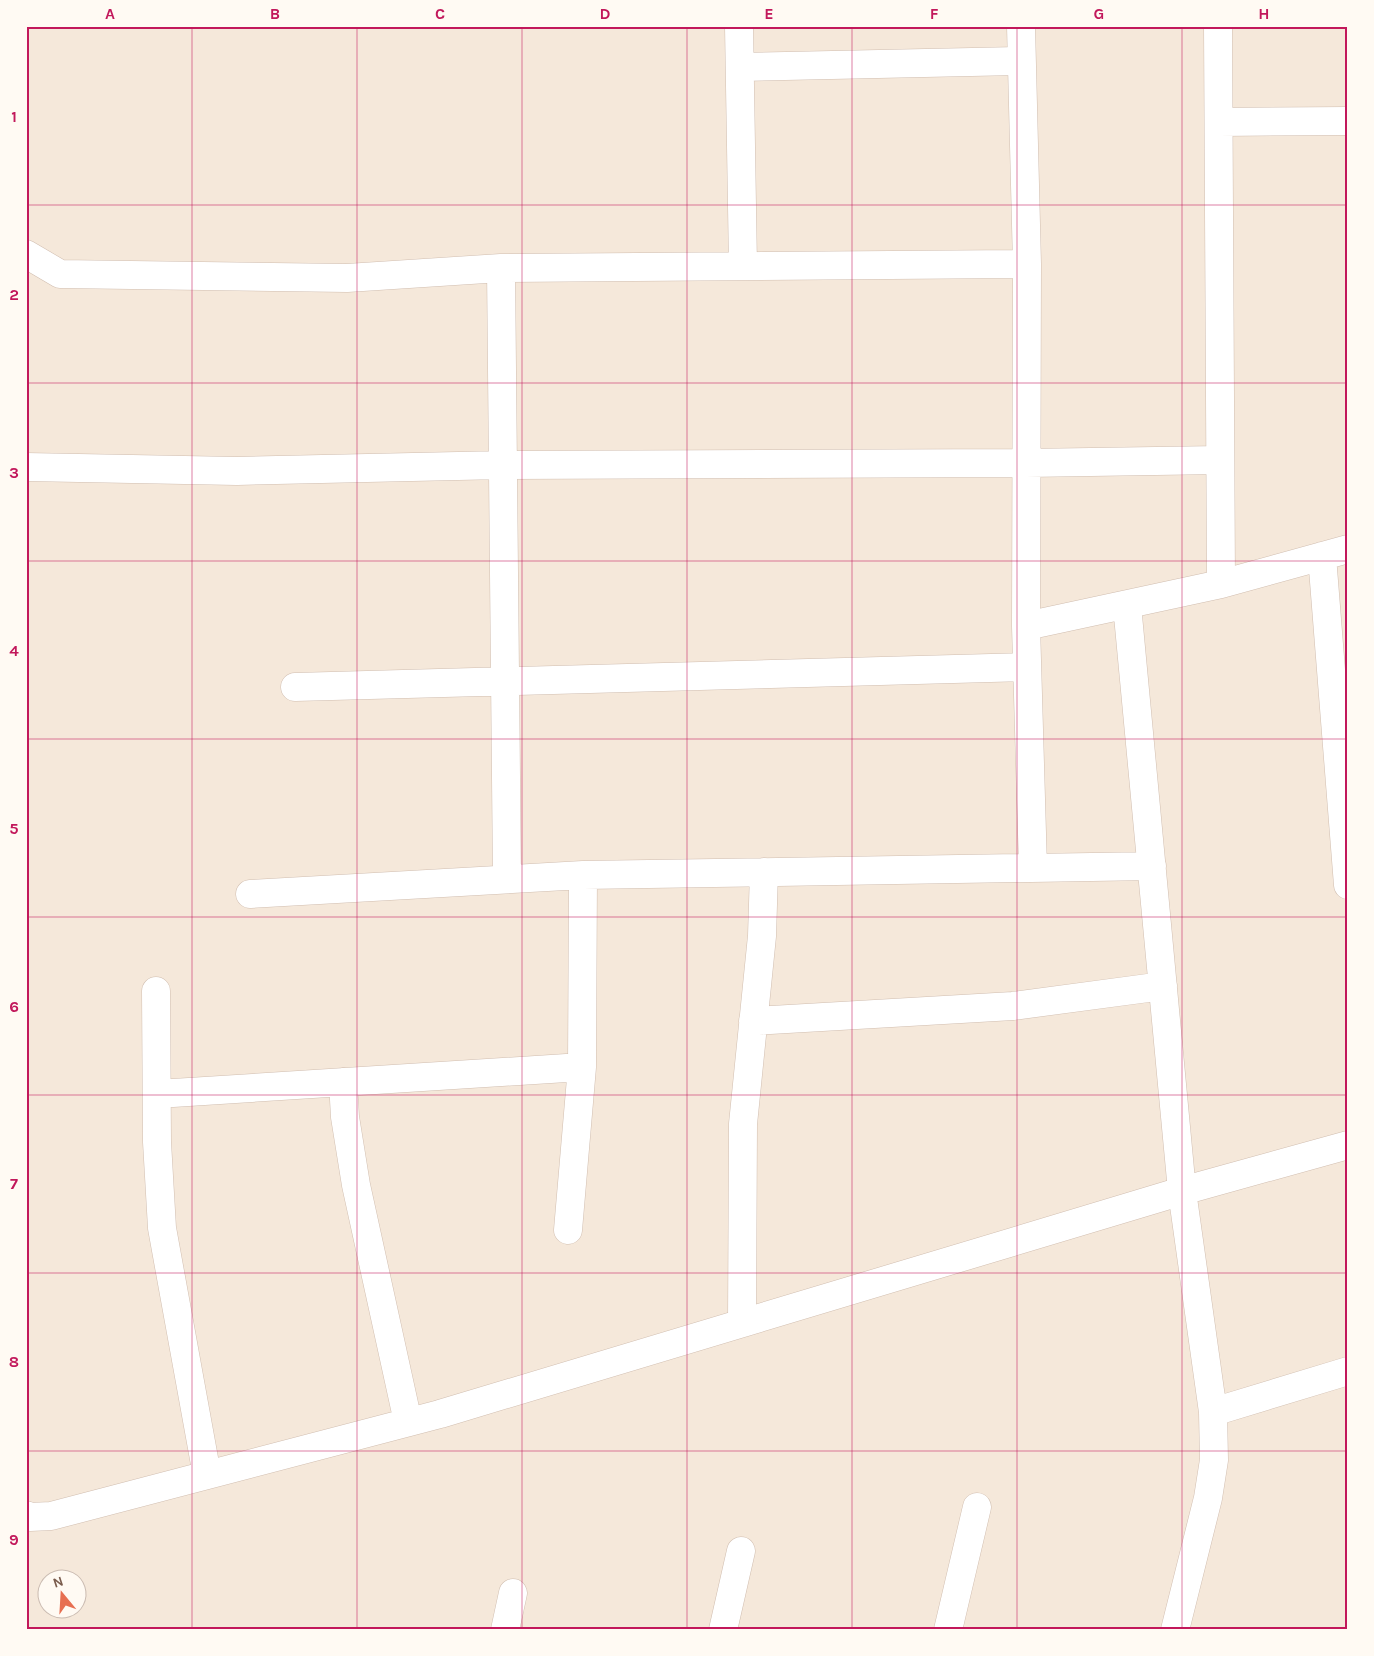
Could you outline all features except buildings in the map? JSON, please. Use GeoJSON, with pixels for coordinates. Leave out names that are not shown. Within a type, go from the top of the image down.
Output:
{"type":"FeatureCollection","features":[{"type":"Feature","properties":{"kind":"street"},"geometry":{"type":"LineString","coordinates":[[739,26],[743,266]]}},
{"type":"Feature","properties":{"kind":"street"},"geometry":{"type":"LineString","coordinates":[[1020,26],[1027,264],[1026,626],[1033,868]]}},
{"type":"Feature","properties":{"kind":"street"},"geometry":{"type":"LineString","coordinates":[[1218,26],[1221,584]]}},
{"type":"Feature","properties":{"kind":"street"},"geometry":{"type":"LineString","coordinates":[[740,67],[1021,61]]}},
{"type":"Feature","properties":{"kind":"street"},"geometry":{"type":"LineString","coordinates":[[1218,122],[1348,121]]}},
{"type":"Feature","properties":{"kind":"street"},"geometry":{"type":"LineString","coordinates":[[26,254],[60,274],[347,278],[501,268],[1027,264]]}},
{"type":"Feature","properties":{"kind":"street"},"geometry":{"type":"LineString","coordinates":[[501,268],[507,879]]}},
{"type":"Feature","properties":{"kind":"street"},"geometry":{"type":"LineString","coordinates":[[26,467],[237,471],[503,465],[1026,463],[1220,460]]}},
{"type":"Feature","properties":{"kind":"street"},"geometry":{"type":"LineString","coordinates":[[1026,626],[1221,584],[1348,549]]}},
{"type":"Feature","properties":{"kind":"street"},"geometry":{"type":"LineString","coordinates":[[1322,556],[1348,885]]}},
{"type":"Feature","properties":{"kind":"street"},"geometry":{"type":"LineString","coordinates":[[1127,605],[1182,1191],[1212,1412],[1214,1460],[1208,1498],[1175,1630]]}},
{"type":"Feature","properties":{"kind":"street"},"geometry":{"type":"LineString","coordinates":[[295,687],[1028,667]]}},
{"type":"Feature","properties":{"kind":"street"},"geometry":{"type":"LineString","coordinates":[[250,894],[584,875],[1152,866]]}},
{"type":"Feature","properties":{"kind":"street"},"geometry":{"type":"LineString","coordinates":[[742,1323],[743,1124],[762,936],[764,872]]}},
{"type":"Feature","properties":{"kind":"street"},"geometry":{"type":"LineString","coordinates":[[568,1230],[582,1067],[584,875]]}},
{"type":"Feature","properties":{"kind":"street"},"geometry":{"type":"LineString","coordinates":[[753,1022],[1014,1006],[1163,986]]}},
{"type":"Feature","properties":{"kind":"street"},"geometry":{"type":"LineString","coordinates":[[156,991],[158,1142],[162,1228],[207,1475]]}},
{"type":"Feature","properties":{"kind":"street"},"geometry":{"type":"LineString","coordinates":[[157,1094],[582,1067]]}},
{"type":"Feature","properties":{"kind":"street"},"geometry":{"type":"LineString","coordinates":[[343,1082],[345,1117],[356,1185],[408,1422]]}},
{"type":"Feature","properties":{"kind":"street"},"geometry":{"type":"LineString","coordinates":[[26,1515],[30,1517],[51,1516],[408,1422],[1182,1191],[1348,1145]]}},
{"type":"Feature","properties":{"kind":"street"},"geometry":{"type":"LineString","coordinates":[[1212,1412],[1348,1371]]}},
{"type":"Feature","properties":{"kind":"street"},"geometry":{"type":"LineString","coordinates":[[948,1630],[977,1508]]}},
{"type":"Feature","properties":{"kind":"street"},"geometry":{"type":"LineString","coordinates":[[724,1630],[742,1551]]}},
{"type":"Feature","properties":{"kind":"street"},"geometry":{"type":"LineString","coordinates":[[505,1630],[514,1593]]}},
{"type":"Feature","properties":{"kind":"shaded area"},"geometry":{"type":"Polygon","coordinates":[[[26,26],[1348,26],[1348,1630],[26,1630],[26,26]]]}}]}
